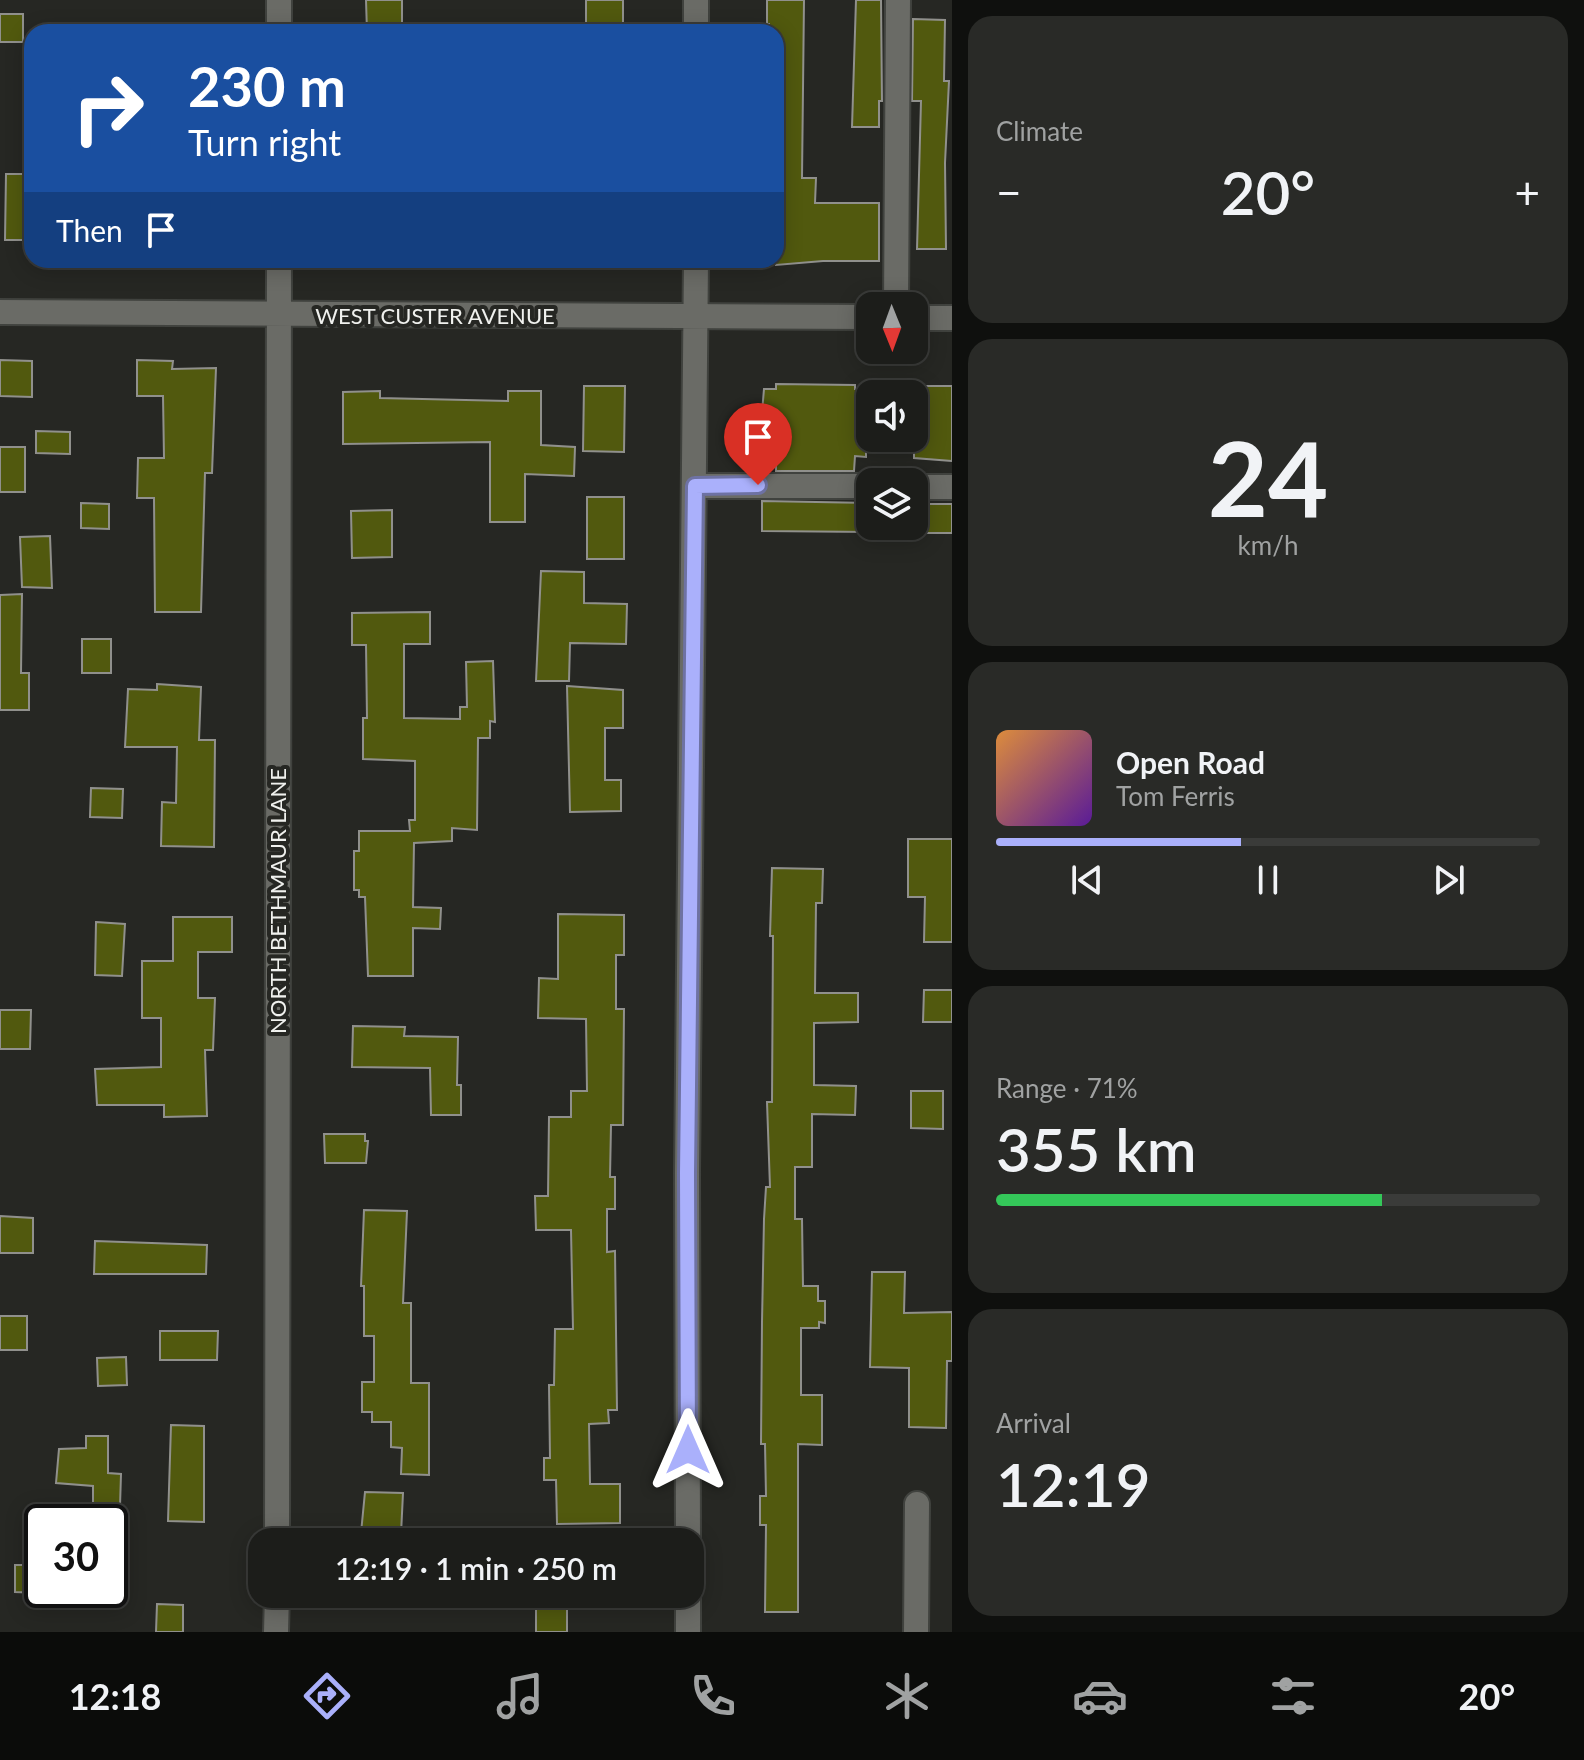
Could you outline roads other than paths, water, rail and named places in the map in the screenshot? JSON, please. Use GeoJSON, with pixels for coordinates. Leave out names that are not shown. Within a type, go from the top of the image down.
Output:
{"type":"FeatureCollection","features":[{"type":"Feature","properties":{"kind":"street"},"geometry":{"type":"LineString","coordinates":[[279,0],[279,24]]}},
{"type":"Feature","properties":{"kind":"street"},"geometry":{"type":"LineString","coordinates":[[696,0],[696,24]]}},
{"type":"Feature","properties":{"kind":"street"},"geometry":{"type":"LineString","coordinates":[[896,292],[898,0]]}},
{"type":"Feature","properties":{"kind":"street","name":"NORTH BETHMAUR LANE"},"geometry":{"type":"LineString","coordinates":[[277,1528],[279,268]]}},
{"type":"Feature","properties":{"kind":"street"},"geometry":{"type":"LineString","coordinates":[[688,1528],[687,1173],[696,268]]}},
{"type":"Feature","properties":{"kind":"street","name":"WEST CUSTER AVENUE"},"geometry":{"type":"LineString","coordinates":[[0,312],[856,317]]}},
{"type":"Feature","properties":{"kind":"street"},"geometry":{"type":"LineString","coordinates":[[928,318],[952,318]]}},
{"type":"Feature","properties":{"kind":"street"},"geometry":{"type":"LineString","coordinates":[[695,486],[856,486]]}},
{"type":"Feature","properties":{"kind":"street"},"geometry":{"type":"LineString","coordinates":[[928,487],[952,487]]}},
{"type":"Feature","properties":{"kind":"street"},"geometry":{"type":"LineString","coordinates":[[916,1632],[917,1504]]}},
{"type":"Feature","properties":{"kind":"street"},"geometry":{"type":"LineString","coordinates":[[276,1632],[277,1608]]}},
{"type":"Feature","properties":{"kind":"street"},"geometry":{"type":"LineString","coordinates":[[688,1608],[688,1632]]}}]}
